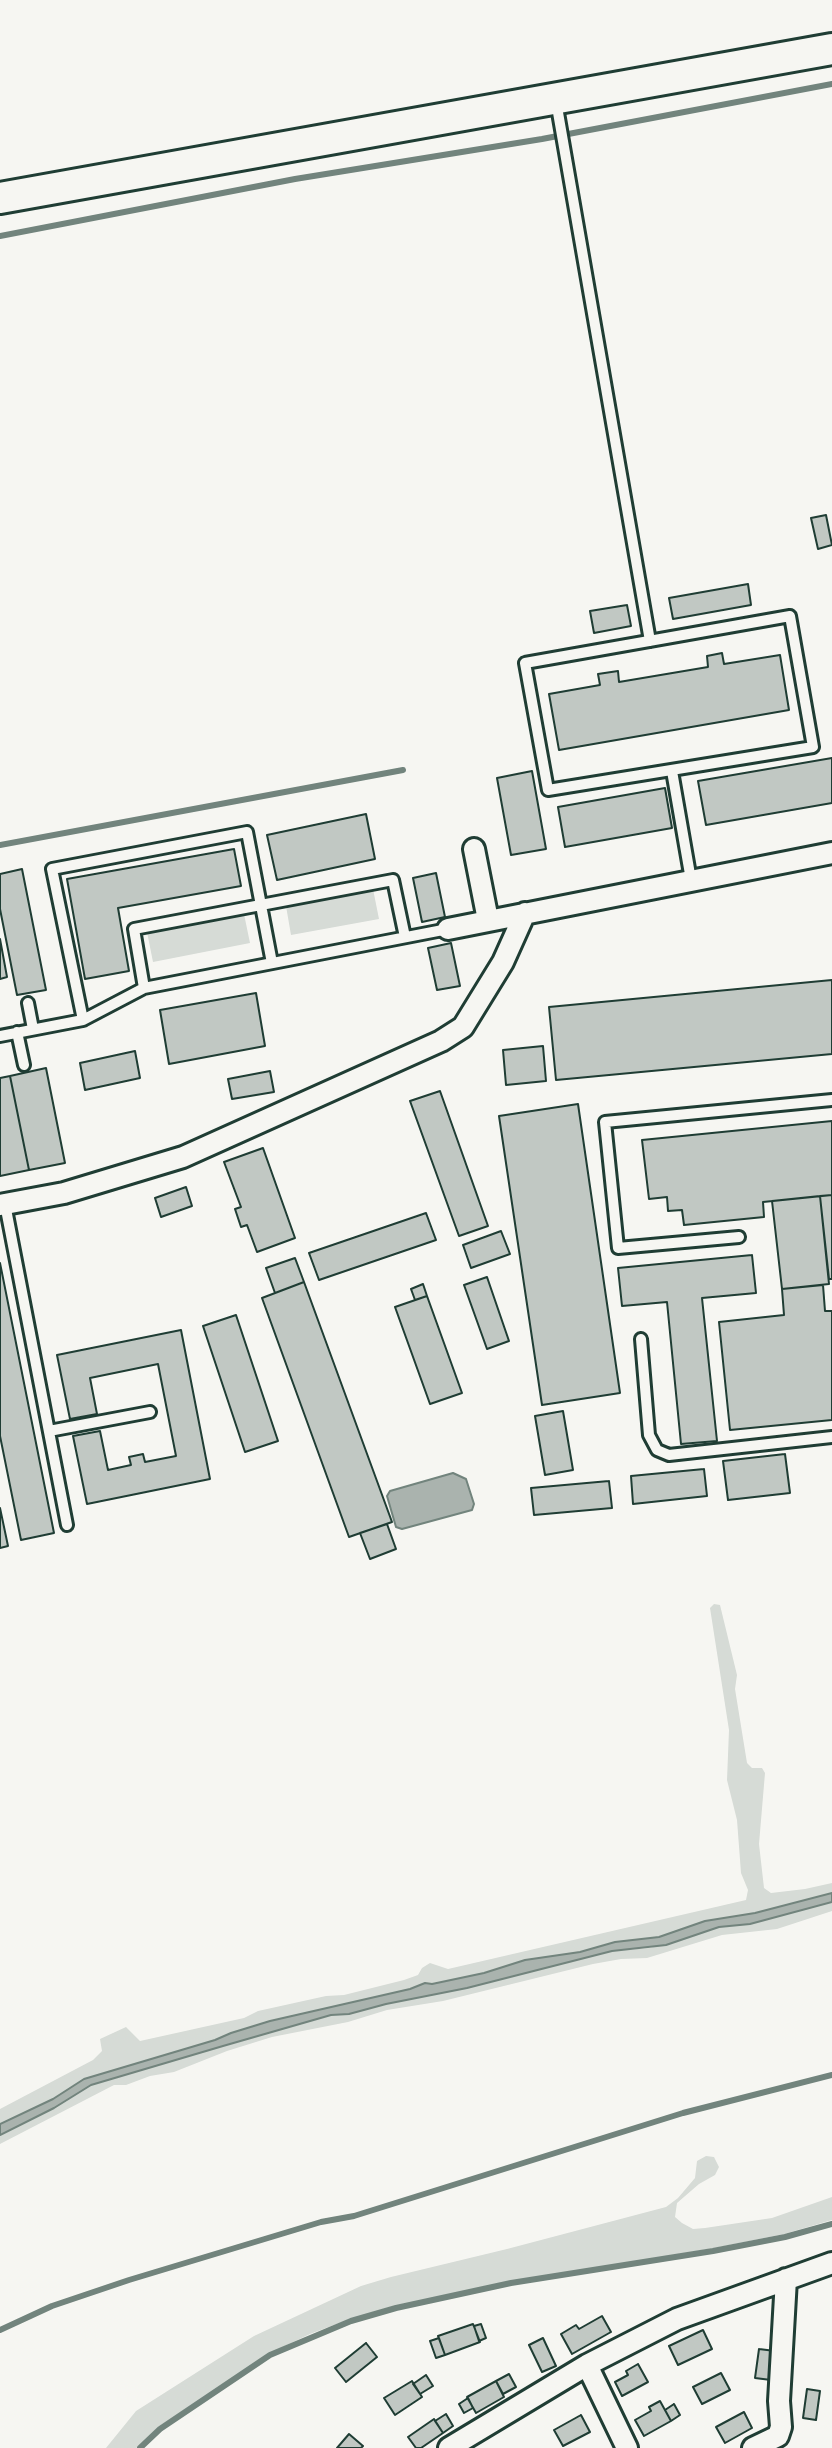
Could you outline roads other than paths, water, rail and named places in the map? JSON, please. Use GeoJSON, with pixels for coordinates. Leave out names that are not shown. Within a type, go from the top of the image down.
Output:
{"type":"FeatureCollection","features":[{"type":"Feature","properties":{"kind":"main road"},"geometry":{"type":"LineString","coordinates":[[0,198],[832,49]]}},
{"type":"Feature","properties":{"kind":"street"},"geometry":{"type":"LineString","coordinates":[[474,849],[488,920]]}},
{"type":"Feature","properties":{"kind":"street"},"geometry":{"type":"LineString","coordinates":[[448,929],[832,853]]}},
{"type":"Feature","properties":{"kind":"street"},"geometry":{"type":"LineString","coordinates":[[3,1204],[64,1193],[183,1157],[441,1041],[463,1027],[503,962],[525,913]]}},
{"type":"Feature","properties":{"kind":"street"},"geometry":{"type":"LineString","coordinates":[[460,2445],[587,2365],[677,2319],[832,2263]]}},
{"type":"Feature","properties":{"kind":"street"},"geometry":{"type":"LineString","coordinates":[[753,2448],[778,2436],[781,2427],[779,2401],[786,2279]]}},
{"type":"Feature","properties":{"kind":"street"},"geometry":{"type":"LineString","coordinates":[[587,2365],[627,2448]]}},
{"type":"Feature","properties":{"kind":"lane"},"geometry":{"type":"LineString","coordinates":[[555,99],[650,641]]}},
{"type":"Feature","properties":{"kind":"lane"},"geometry":{"type":"LineString","coordinates":[[790,616],[813,747],[672,771],[548,790],[525,663],[790,616]]}},
{"type":"Feature","properties":{"kind":"lane"},"geometry":{"type":"LineString","coordinates":[[672,771],[691,880]]}},
{"type":"Feature","properties":{"kind":"lane"},"geometry":{"type":"LineString","coordinates":[[83,1020],[52,869],[247,832],[272,963]]}},
{"type":"Feature","properties":{"kind":"lane"},"geometry":{"type":"LineString","coordinates":[[144,988],[134,929],[393,880],[405,937]]}},
{"type":"Feature","properties":{"kind":"lane"},"geometry":{"type":"LineString","coordinates":[[0,1036],[83,1020],[144,988],[448,929]]}},
{"type":"Feature","properties":{"kind":"lane"},"geometry":{"type":"LineString","coordinates":[[28,1003],[33,1029]]}},
{"type":"Feature","properties":{"kind":"lane"},"geometry":{"type":"LineString","coordinates":[[17,1032],[24,1065]]}},
{"type":"Feature","properties":{"kind":"lane"},"geometry":{"type":"LineString","coordinates":[[739,1237],[618,1248],[605,1122],[832,1100]]}},
{"type":"Feature","properties":{"kind":"lane"},"geometry":{"type":"LineString","coordinates":[[3,1204],[67,1525]]}},
{"type":"Feature","properties":{"kind":"lane"},"geometry":{"type":"LineString","coordinates":[[641,1339],[649,1435],[657,1450],[669,1455],[832,1437]]}},
{"type":"Feature","properties":{"kind":"lane"},"geometry":{"type":"LineString","coordinates":[[49,1431],[150,1412]]}},
{"type":"Feature","properties":{"kind":"waterway"},"geometry":{"type":"LineString","coordinates":[[0,236],[295,179],[542,139],[832,84]]}},
{"type":"Feature","properties":{"kind":"waterway"},"geometry":{"type":"LineString","coordinates":[[0,845],[403,770]]}},
{"type":"Feature","properties":{"kind":"waterway"},"geometry":{"type":"LineString","coordinates":[[0,2330],[52,2306],[129,2280],[321,2222],[354,2216],[683,2113],[832,2075]]}},
{"type":"Feature","properties":{"kind":"waterway"},"geometry":{"type":"LineString","coordinates":[[140,2448],[160,2429],[270,2355],[351,2321],[511,2283],[713,2251],[832,2224]]}}]}
